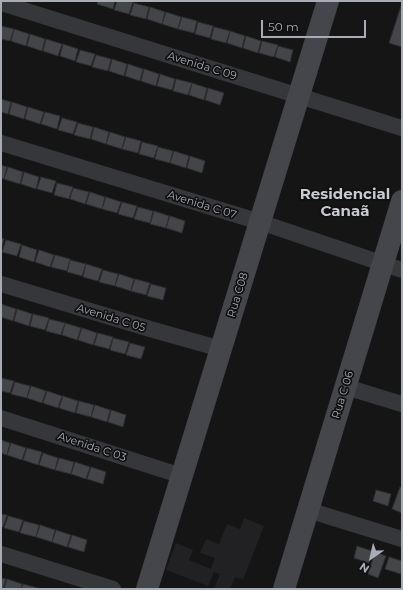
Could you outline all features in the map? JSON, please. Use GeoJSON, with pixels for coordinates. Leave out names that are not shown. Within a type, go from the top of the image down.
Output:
{"type":"FeatureCollection","features":[{"type":"Feature","properties":{"kind":"street","name":"Rua C08"},"geometry":{"type":"LineString","coordinates":[[147,589],[328,1]]}},
{"type":"Feature","properties":{"kind":"street","name":"Avenida C 09"},"geometry":{"type":"LineString","coordinates":[[1,4],[402,128]]}},
{"type":"Feature","properties":{"kind":"street","name":"Avenida C 07"},"geometry":{"type":"LineString","coordinates":[[1,143],[260,222],[392,267]]}},
{"type":"Feature","properties":{"kind":"street","name":"Rua C 06"},"geometry":{"type":"LineString","coordinates":[[284,589],[346,387],[392,267],[402,201]]}},
{"type":"Feature","properties":{"kind":"street","name":"Avenida C 05"},"geometry":{"type":"LineString","coordinates":[[1,284],[221,349]]}},
{"type":"Feature","properties":{"kind":"street"},"geometry":{"type":"LineString","coordinates":[[346,387],[402,404]]}},
{"type":"Feature","properties":{"kind":"street","name":"Avenida C 03"},"geometry":{"type":"LineString","coordinates":[[1,418],[182,476]]}},
{"type":"Feature","properties":{"kind":"street"},"geometry":{"type":"LineString","coordinates":[[308,510],[402,539]]}},
{"type":"Feature","properties":{"kind":"street"},"geometry":{"type":"LineString","coordinates":[[1,554],[113,589]]}},
{"type":"Feature","properties":{"kind":"shaded area"},"geometry":{"type":"Polygon","coordinates":[[[244,518],[264,526],[243,580],[235,577],[230,589],[214,589],[220,574],[214,572],[208,586],[166,570],[176,543],[193,550],[189,560],[211,569],[215,558],[200,553],[206,539],[219,544],[227,524],[240,529],[244,518]]]}},
{"type":"Feature","properties":{"kind":"building"},"geometry":{"type":"Polygon","coordinates":[[[98,1],[115,1],[113,9],[97,4],[98,1]]]}},
{"type":"Feature","properties":{"kind":"building"},"geometry":{"type":"Polygon","coordinates":[[[117,1],[133,2],[129,14],[114,10],[117,1]]]}},
{"type":"Feature","properties":{"kind":"building"},"geometry":{"type":"Polygon","coordinates":[[[134,3],[149,7],[146,19],[130,15],[134,3]]]}},
{"type":"Feature","properties":{"kind":"building"},"geometry":{"type":"Polygon","coordinates":[[[402,3],[402,47],[389,43],[402,3]]]}},
{"type":"Feature","properties":{"kind":"building"},"geometry":{"type":"Polygon","coordinates":[[[150,7],[165,12],[162,24],[147,19],[150,7]]]}},
{"type":"Feature","properties":{"kind":"building"},"geometry":{"type":"Polygon","coordinates":[[[166,12],[181,17],[178,29],[162,24],[166,12]]]}},
{"type":"Feature","properties":{"kind":"building"},"geometry":{"type":"Polygon","coordinates":[[[182,17],[197,21],[194,33],[178,29],[182,17]]]}},
{"type":"Feature","properties":{"kind":"building"},"geometry":{"type":"Polygon","coordinates":[[[198,22],[213,26],[210,38],[195,34],[198,22]]]}},
{"type":"Feature","properties":{"kind":"building"},"geometry":{"type":"Polygon","coordinates":[[[1,26],[14,29],[10,41],[1,39],[1,26]]]}},
{"type":"Feature","properties":{"kind":"building"},"geometry":{"type":"Polygon","coordinates":[[[214,27],[230,31],[226,43],[211,39],[214,27]]]}},
{"type":"Feature","properties":{"kind":"building"},"geometry":{"type":"Polygon","coordinates":[[[14,29],[29,34],[26,46],[11,41],[14,29]]]}},
{"type":"Feature","properties":{"kind":"building"},"geometry":{"type":"Polygon","coordinates":[[[230,31],[245,36],[242,48],[227,43],[230,31]]]}},
{"type":"Feature","properties":{"kind":"building"},"geometry":{"type":"Polygon","coordinates":[[[30,34],[45,39],[42,51],[27,46],[30,34]]]}},
{"type":"Feature","properties":{"kind":"building"},"geometry":{"type":"Polygon","coordinates":[[[246,36],[261,41],[258,53],[243,48],[246,36]]]}},
{"type":"Feature","properties":{"kind":"building"},"geometry":{"type":"Polygon","coordinates":[[[46,39],[62,44],[58,56],[43,51],[46,39]]]}},
{"type":"Feature","properties":{"kind":"building"},"geometry":{"type":"Polygon","coordinates":[[[262,41],[278,45],[274,57],[259,53],[262,41]]]}},
{"type":"Feature","properties":{"kind":"building"},"geometry":{"type":"Polygon","coordinates":[[[63,44],[78,49],[75,61],[60,56],[63,44]]]}},
{"type":"Feature","properties":{"kind":"building"},"geometry":{"type":"Polygon","coordinates":[[[278,46],[293,50],[290,62],[275,57],[278,46]]]}},
{"type":"Feature","properties":{"kind":"building"},"geometry":{"type":"Polygon","coordinates":[[[80,50],[95,54],[91,66],[76,62],[80,50]]]}},
{"type":"Feature","properties":{"kind":"building"},"geometry":{"type":"Polygon","coordinates":[[[96,55],[111,59],[108,71],[92,67],[96,55]]]}},
{"type":"Feature","properties":{"kind":"building"},"geometry":{"type":"Polygon","coordinates":[[[112,59],[127,64],[124,76],[109,71],[112,59]]]}},
{"type":"Feature","properties":{"kind":"building"},"geometry":{"type":"Polygon","coordinates":[[[128,64],[143,69],[140,81],[125,76],[128,64]]]}},
{"type":"Feature","properties":{"kind":"building"},"geometry":{"type":"Polygon","coordinates":[[[144,69],[159,74],[156,86],[141,81],[144,69]]]}},
{"type":"Feature","properties":{"kind":"building"},"geometry":{"type":"Polygon","coordinates":[[[160,74],[175,79],[172,90],[157,86],[160,74]]]}},
{"type":"Feature","properties":{"kind":"building"},"geometry":{"type":"Polygon","coordinates":[[[176,79],[192,83],[188,95],[173,91],[176,79]]]}},
{"type":"Feature","properties":{"kind":"building"},"geometry":{"type":"Polygon","coordinates":[[[192,83],[207,88],[204,100],[189,95],[192,83]]]}},
{"type":"Feature","properties":{"kind":"building"},"geometry":{"type":"Polygon","coordinates":[[[208,88],[224,93],[220,105],[205,100],[208,88]]]}},
{"type":"Feature","properties":{"kind":"building"},"geometry":{"type":"Polygon","coordinates":[[[1,99],[11,102],[8,114],[1,112],[1,99]]]}},
{"type":"Feature","properties":{"kind":"building"},"geometry":{"type":"Polygon","coordinates":[[[12,102],[27,107],[24,119],[9,114],[12,102]]]}},
{"type":"Feature","properties":{"kind":"building"},"geometry":{"type":"Polygon","coordinates":[[[28,107],[44,112],[40,124],[25,119],[28,107]]]}},
{"type":"Feature","properties":{"kind":"building"},"geometry":{"type":"Polygon","coordinates":[[[45,112],[60,116],[57,129],[41,124],[45,112]]]}},
{"type":"Feature","properties":{"kind":"building"},"geometry":{"type":"Polygon","coordinates":[[[62,118],[77,122],[73,134],[58,130],[62,118]]]}},
{"type":"Feature","properties":{"kind":"building"},"geometry":{"type":"Polygon","coordinates":[[[78,123],[93,127],[90,139],[74,135],[78,123]]]}},
{"type":"Feature","properties":{"kind":"building"},"geometry":{"type":"Polygon","coordinates":[[[94,127],[109,132],[106,144],[91,139],[94,127]]]}},
{"type":"Feature","properties":{"kind":"building"},"geometry":{"type":"Polygon","coordinates":[[[110,132],[125,137],[122,149],[106,144],[110,132]]]}},
{"type":"Feature","properties":{"kind":"building"},"geometry":{"type":"Polygon","coordinates":[[[126,137],[141,141],[138,153],[122,149],[126,137]]]}},
{"type":"Feature","properties":{"kind":"building"},"geometry":{"type":"Polygon","coordinates":[[[142,142],[158,146],[154,158],[139,154],[142,142]]]}},
{"type":"Feature","properties":{"kind":"building"},"geometry":{"type":"Polygon","coordinates":[[[158,147],[173,151],[170,163],[155,159],[158,147]]]}},
{"type":"Feature","properties":{"kind":"building"},"geometry":{"type":"Polygon","coordinates":[[[174,151],[189,156],[186,168],[170,163],[174,151]]]}},
{"type":"Feature","properties":{"kind":"building"},"geometry":{"type":"Polygon","coordinates":[[[190,156],[205,161],[202,173],[187,168],[190,156]]]}},
{"type":"Feature","properties":{"kind":"building"},"geometry":{"type":"Polygon","coordinates":[[[1,165],[7,167],[4,179],[1,178],[1,165]]]}},
{"type":"Feature","properties":{"kind":"building"},"geometry":{"type":"Polygon","coordinates":[[[8,167],[23,172],[20,184],[4,179],[8,167]]]}},
{"type":"Feature","properties":{"kind":"building"},"geometry":{"type":"Polygon","coordinates":[[[24,172],[39,177],[36,189],[21,184],[24,172]]]}},
{"type":"Feature","properties":{"kind":"building"},"geometry":{"type":"Polygon","coordinates":[[[41,177],[56,181],[52,193],[37,189],[41,177]]]}},
{"type":"Feature","properties":{"kind":"building"},"geometry":{"type":"Polygon","coordinates":[[[57,183],[73,187],[69,199],[54,195],[57,183]]]}},
{"type":"Feature","properties":{"kind":"building"},"geometry":{"type":"Polygon","coordinates":[[[73,188],[89,192],[85,204],[70,199],[73,188]]]}},
{"type":"Feature","properties":{"kind":"building"},"geometry":{"type":"Polygon","coordinates":[[[90,192],[105,197],[102,209],[86,204],[90,192]]]}},
{"type":"Feature","properties":{"kind":"building"},"geometry":{"type":"Polygon","coordinates":[[[106,197],[121,202],[117,213],[102,209],[106,197]]]}},
{"type":"Feature","properties":{"kind":"building"},"geometry":{"type":"Polygon","coordinates":[[[122,202],[137,206],[133,218],[118,214],[122,202]]]}},
{"type":"Feature","properties":{"kind":"building"},"geometry":{"type":"Polygon","coordinates":[[[138,207],[153,211],[150,223],[134,219],[138,207]]]}},
{"type":"Feature","properties":{"kind":"building"},"geometry":{"type":"Polygon","coordinates":[[[154,211],[169,216],[166,228],[150,224],[154,211]]]}},
{"type":"Feature","properties":{"kind":"building"},"geometry":{"type":"Polygon","coordinates":[[[170,216],[185,221],[182,233],[166,228],[170,216]]]}},
{"type":"Feature","properties":{"kind":"building"},"geometry":{"type":"Polygon","coordinates":[[[1,238],[4,239],[1,251],[1,238]]]}},
{"type":"Feature","properties":{"kind":"building"},"geometry":{"type":"Polygon","coordinates":[[[6,240],[21,244],[17,256],[2,252],[6,240]]]}},
{"type":"Feature","properties":{"kind":"building"},"geometry":{"type":"Polygon","coordinates":[[[22,245],[37,250],[34,262],[19,257],[22,245]]]}},
{"type":"Feature","properties":{"kind":"building"},"geometry":{"type":"Polygon","coordinates":[[[39,250],[54,255],[50,267],[35,262],[39,250]]]}},
{"type":"Feature","properties":{"kind":"building"},"geometry":{"type":"Polygon","coordinates":[[[55,255],[70,259],[67,271],[51,267],[55,255]]]}},
{"type":"Feature","properties":{"kind":"building"},"geometry":{"type":"Polygon","coordinates":[[[70,260],[86,264],[82,276],[67,272],[70,260]]]}},
{"type":"Feature","properties":{"kind":"building"},"geometry":{"type":"Polygon","coordinates":[[[86,264],[102,269],[98,281],[83,277],[86,264]]]}},
{"type":"Feature","properties":{"kind":"building"},"geometry":{"type":"Polygon","coordinates":[[[103,270],[118,274],[115,286],[99,282],[103,270]]]}},
{"type":"Feature","properties":{"kind":"building"},"geometry":{"type":"Polygon","coordinates":[[[119,274],[134,279],[131,291],[115,286],[119,274]]]}},
{"type":"Feature","properties":{"kind":"building"},"geometry":{"type":"Polygon","coordinates":[[[135,279],[150,283],[146,295],[131,291],[135,279]]]}},
{"type":"Feature","properties":{"kind":"building"},"geometry":{"type":"Polygon","coordinates":[[[151,284],[166,288],[163,300],[147,296],[151,284]]]}},
{"type":"Feature","properties":{"kind":"building"},"geometry":{"type":"Polygon","coordinates":[[[1,304],[16,309],[13,321],[1,317],[1,304]]]}},
{"type":"Feature","properties":{"kind":"building"},"geometry":{"type":"Polygon","coordinates":[[[17,309],[32,314],[29,326],[14,321],[17,309]]]}},
{"type":"Feature","properties":{"kind":"building"},"geometry":{"type":"Polygon","coordinates":[[[33,314],[49,318],[45,330],[30,326],[33,314]]]}},
{"type":"Feature","properties":{"kind":"building"},"geometry":{"type":"Polygon","coordinates":[[[49,319],[65,323],[61,335],[46,331],[49,319]]]}},
{"type":"Feature","properties":{"kind":"building"},"geometry":{"type":"Polygon","coordinates":[[[65,323],[81,328],[77,340],[62,335],[65,323]]]}},
{"type":"Feature","properties":{"kind":"building"},"geometry":{"type":"Polygon","coordinates":[[[82,328],[97,333],[93,345],[78,340],[82,328]]]}},
{"type":"Feature","properties":{"kind":"building"},"geometry":{"type":"Polygon","coordinates":[[[98,333],[113,337],[109,349],[94,345],[98,333]]]}},
{"type":"Feature","properties":{"kind":"building"},"geometry":{"type":"Polygon","coordinates":[[[113,338],[129,342],[125,354],[110,350],[113,338]]]}},
{"type":"Feature","properties":{"kind":"building"},"geometry":{"type":"Polygon","coordinates":[[[130,343],[145,347],[141,359],[126,355],[130,343]]]}},
{"type":"Feature","properties":{"kind":"building"},"geometry":{"type":"Polygon","coordinates":[[[1,378],[14,381],[10,393],[1,391],[1,378]]]}},
{"type":"Feature","properties":{"kind":"building"},"geometry":{"type":"Polygon","coordinates":[[[15,382],[30,386],[27,398],[11,394],[15,382]]]}},
{"type":"Feature","properties":{"kind":"building"},"geometry":{"type":"Polygon","coordinates":[[[31,386],[46,391],[42,403],[27,398],[31,386]]]}},
{"type":"Feature","properties":{"kind":"building"},"geometry":{"type":"Polygon","coordinates":[[[47,391],[62,396],[58,408],[43,403],[47,391]]]}},
{"type":"Feature","properties":{"kind":"building"},"geometry":{"type":"Polygon","coordinates":[[[63,396],[78,401],[75,413],[59,408],[63,396]]]}},
{"type":"Feature","properties":{"kind":"building"},"geometry":{"type":"Polygon","coordinates":[[[79,401],[94,405],[91,417],[76,413],[79,401]]]}},
{"type":"Feature","properties":{"kind":"building"},"geometry":{"type":"Polygon","coordinates":[[[95,405],[110,410],[107,422],[91,417],[95,405]]]}},
{"type":"Feature","properties":{"kind":"building"},"geometry":{"type":"Polygon","coordinates":[[[111,410],[126,415],[123,427],[108,422],[111,410]]]}},
{"type":"Feature","properties":{"kind":"building"},"geometry":{"type":"Polygon","coordinates":[[[1,440],[10,443],[7,455],[1,453],[1,440]]]}},
{"type":"Feature","properties":{"kind":"building"},"geometry":{"type":"Polygon","coordinates":[[[11,443],[26,448],[22,460],[7,455],[11,443]]]}},
{"type":"Feature","properties":{"kind":"building"},"geometry":{"type":"Polygon","coordinates":[[[27,448],[42,452],[38,465],[23,460],[27,448]]]}},
{"type":"Feature","properties":{"kind":"building"},"geometry":{"type":"Polygon","coordinates":[[[43,453],[58,458],[55,470],[39,465],[43,453]]]}},
{"type":"Feature","properties":{"kind":"building"},"geometry":{"type":"Polygon","coordinates":[[[59,458],[74,462],[71,474],[55,470],[59,458]]]}},
{"type":"Feature","properties":{"kind":"building"},"geometry":{"type":"Polygon","coordinates":[[[75,462],[90,467],[86,479],[71,474],[75,462]]]}},
{"type":"Feature","properties":{"kind":"building"},"geometry":{"type":"Polygon","coordinates":[[[91,467],[106,472],[103,484],[87,479],[91,467]]]}},
{"type":"Feature","properties":{"kind":"building"},"geometry":{"type":"Polygon","coordinates":[[[400,487],[402,488],[402,513],[392,509],[400,487]]]}},
{"type":"Feature","properties":{"kind":"building"},"geometry":{"type":"Polygon","coordinates":[[[376,490],[391,494],[388,506],[373,501],[376,490]]]}},
{"type":"Feature","properties":{"kind":"building"},"geometry":{"type":"Polygon","coordinates":[[[1,514],[7,515],[3,527],[1,527],[1,514]]]}},
{"type":"Feature","properties":{"kind":"building"},"geometry":{"type":"Polygon","coordinates":[[[8,516],[23,520],[19,532],[4,528],[8,516]]]}},
{"type":"Feature","properties":{"kind":"building"},"geometry":{"type":"Polygon","coordinates":[[[24,521],[39,525],[36,537],[20,533],[24,521]]]}},
{"type":"Feature","properties":{"kind":"building"},"geometry":{"type":"Polygon","coordinates":[[[40,525],[55,530],[52,542],[36,537],[40,525]]]}},
{"type":"Feature","properties":{"kind":"building"},"geometry":{"type":"Polygon","coordinates":[[[56,530],[71,535],[67,547],[52,542],[56,530]]]}},
{"type":"Feature","properties":{"kind":"building"},"geometry":{"type":"Polygon","coordinates":[[[72,535],[87,540],[84,552],[68,547],[72,535]]]}},
{"type":"Feature","properties":{"kind":"building"},"geometry":{"type":"Polygon","coordinates":[[[357,546],[372,551],[369,563],[354,558],[357,546]]]}},
{"type":"Feature","properties":{"kind":"building"},"geometry":{"type":"Polygon","coordinates":[[[375,552],[386,556],[378,578],[368,574],[375,552]]]}},
{"type":"Feature","properties":{"kind":"building"},"geometry":{"type":"Polygon","coordinates":[[[389,557],[402,561],[401,574],[385,569],[389,557]]]}},
{"type":"Feature","properties":{"kind":"building"},"geometry":{"type":"Polygon","coordinates":[[[1,578],[6,579],[3,589],[1,589],[1,578]]]}},
{"type":"Feature","properties":{"kind":"building"},"geometry":{"type":"Polygon","coordinates":[[[7,579],[22,584],[21,589],[4,589],[7,579]]]}},
{"type":"Feature","properties":{"kind":"building"},"geometry":{"type":"Polygon","coordinates":[[[23,584],[38,588],[38,589],[21,589],[23,584]]]}},
{"type":"Feature","properties":{"kind":"district","name":"Residencial Canaã"},"geometry":{"type":"Point","coordinates":[345,204]}}]}
